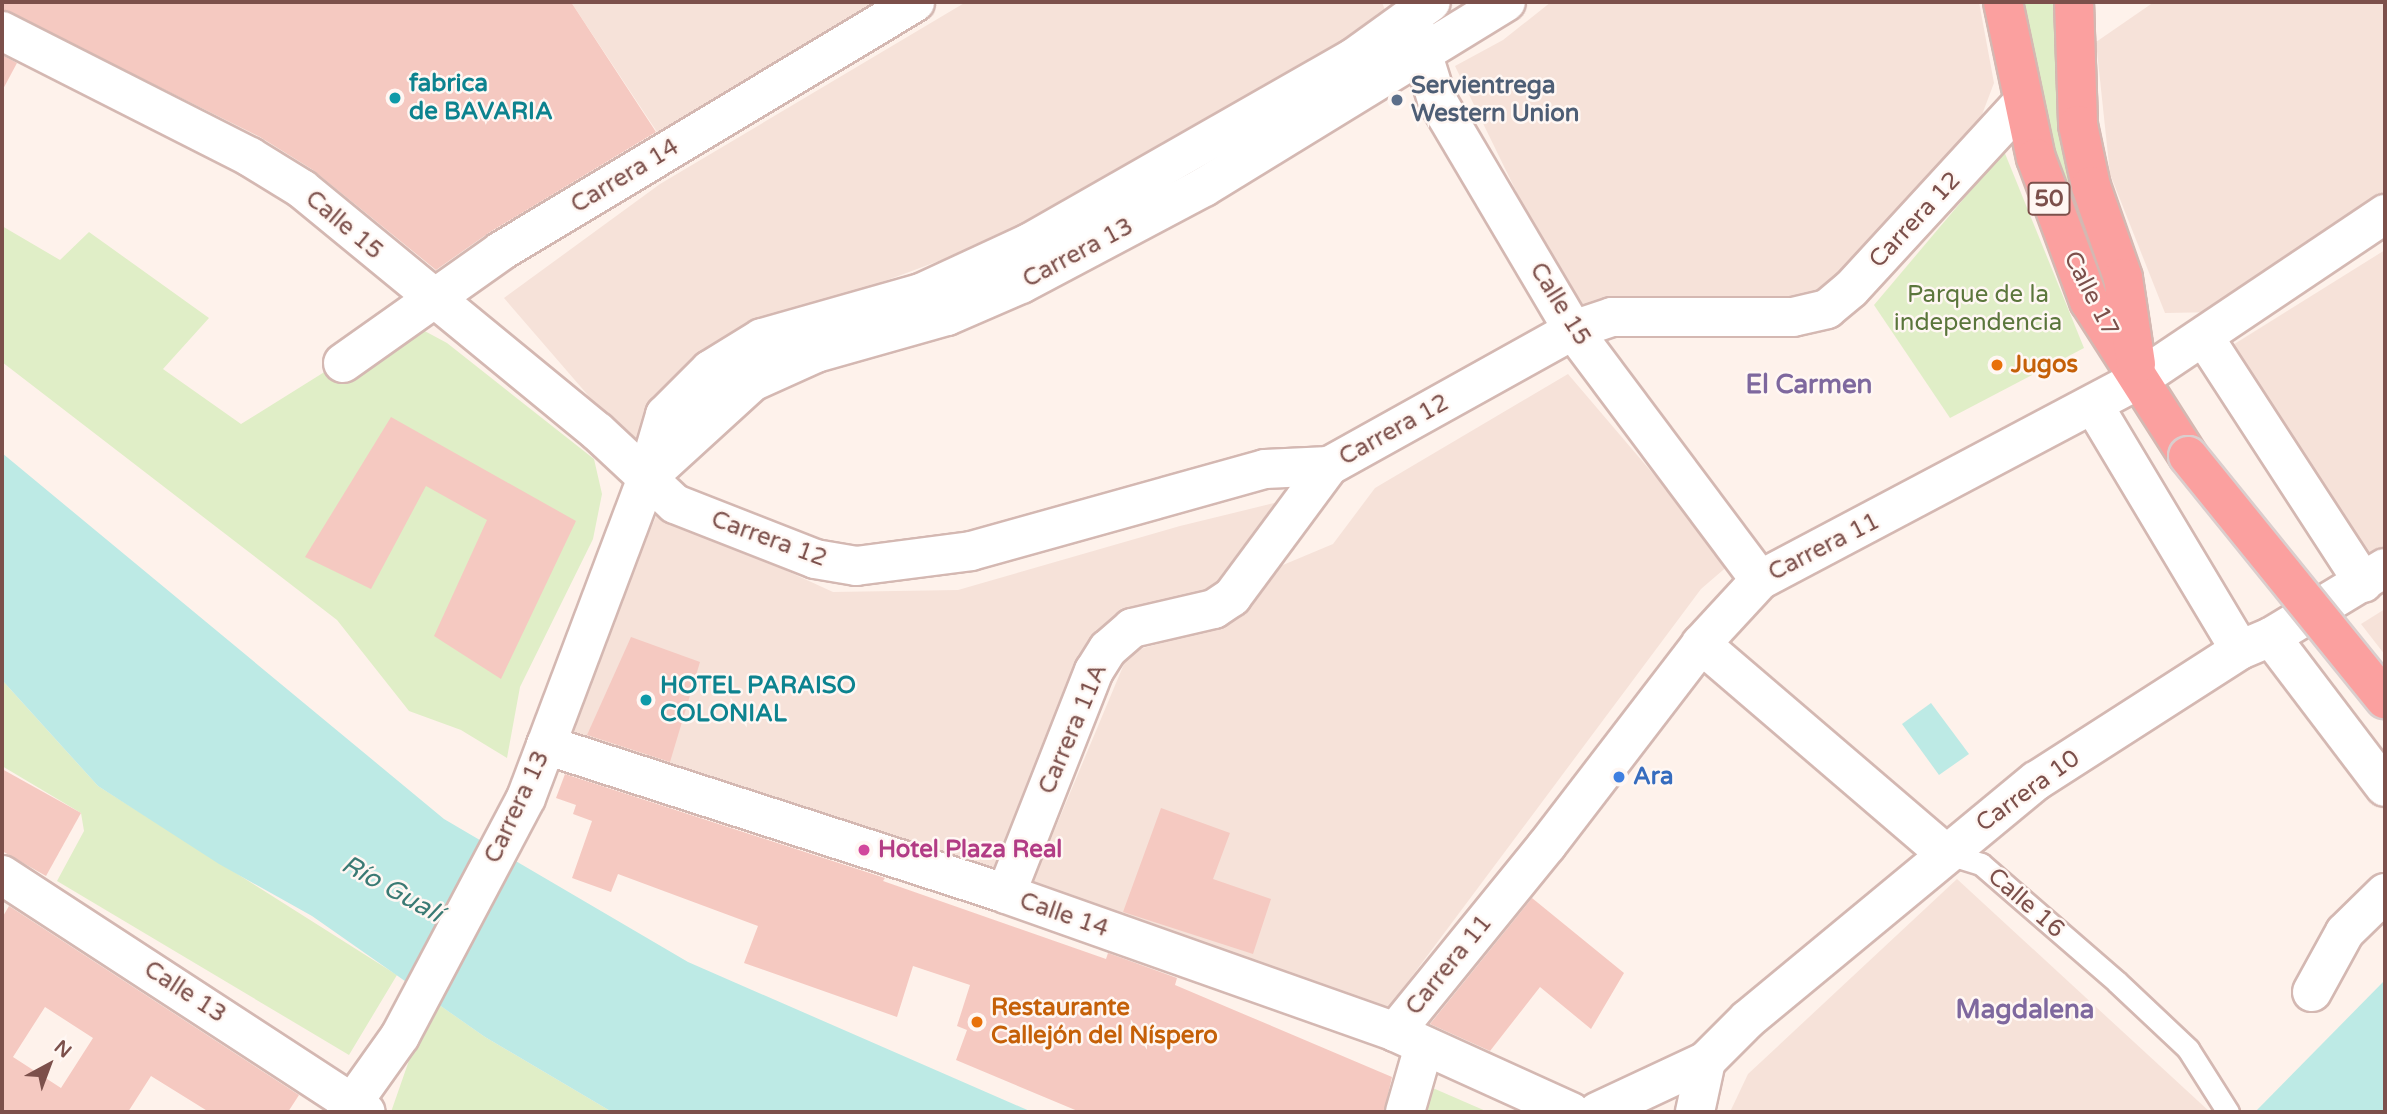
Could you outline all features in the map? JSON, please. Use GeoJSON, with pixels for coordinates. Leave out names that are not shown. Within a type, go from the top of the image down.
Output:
{"type":"FeatureCollection","features":[{"type":"Feature","properties":{"kind":"highway","name":"Calle 17"},"geometry":{"type":"LineString","coordinates":[[2003,2],[2023,102],[2057,222],[2089,301],[2188,456],[2385,699]]}},
{"type":"Feature","properties":{"kind":"highway","name":"Calle 17"},"geometry":{"type":"LineString","coordinates":[[2081,7],[2078,125],[2091,186],[2123,278],[2138,380]]}},
{"type":"Feature","properties":{"kind":"street","name":"Carrera 14"},"geometry":{"type":"LineString","coordinates":[[343,363],[501,251],[915,2]]}},
{"type":"Feature","properties":{"kind":"street","name":"Carrera 13"},"geometry":{"type":"LineString","coordinates":[[646,480],[752,382],[816,353],[947,316],[1021,285],[1204,187],[1506,2]]}},
{"type":"Feature","properties":{"kind":"street","name":"Calle 15"},"geometry":{"type":"LineString","coordinates":[[1415,6],[1437,100],[1573,330],[1760,580]]}},
{"type":"Feature","properties":{"kind":"street","name":"Carrera 13"},"geometry":{"type":"LineString","coordinates":[[355,1109],[400,1036],[526,798],[646,480],[665,415],[710,370],[762,338],[921,293],[1029,243],[1352,59],[1415,6]]}},
{"type":"Feature","properties":{"kind":"street","name":"Calle 15"},"geometry":{"type":"LineString","coordinates":[[2,32],[250,157],[302,189],[598,432],[646,480]]}},
{"type":"Feature","properties":{"kind":"street","name":"Carrera 12"},"geometry":{"type":"LineString","coordinates":[[646,480],[675,504],[815,559],[856,566],[971,551],[1265,469],[1329,466],[1573,330],[1612,317],[1793,317],[1827,309],[1851,289],[2023,102]]}},
{"type":"Feature","properties":{"kind":"street","name":"Carrera 11"},"geometry":{"type":"LineString","coordinates":[[1405,1112],[1409,1039],[1547,845],[1701,644],[1760,580],[2094,406],[2204,337],[2385,214]]}},
{"type":"Feature","properties":{"kind":"street"},"geometry":{"type":"LineString","coordinates":[[2204,337],[2375,575]]}},
{"type":"Feature","properties":{"kind":"street"},"geometry":{"type":"LineString","coordinates":[[2094,406],[2255,644],[2385,787]]}},
{"type":"Feature","properties":{"kind":"street","name":"Carrera 11A"},"geometry":{"type":"LineString","coordinates":[[1006,894],[1094,671],[1108,649],[1132,628],[1222,606],[1329,466]]}},
{"type":"Feature","properties":{"kind":"street","name":"Carrera 10"},"geometry":{"type":"LineString","coordinates":[[1597,1112],[1706,1061],[1748,1019],[1945,853],[2036,781],[2255,644],[2375,575]]}},
{"type":"Feature","properties":{"kind":"street","name":"Calle 16"},"geometry":{"type":"LineString","coordinates":[[1701,644],[1945,853]]}},
{"type":"Feature","properties":{"kind":"street","name":"Calle 14"},"geometry":{"type":"LineString","coordinates":[[546,745],[1006,894],[1409,1039],[1571,1112]]}},
{"type":"Feature","properties":{"kind":"street","name":"Calle 13"},"geometry":{"type":"LineString","coordinates":[[4,881],[355,1109]]}},
{"type":"Feature","properties":{"kind":"street"},"geometry":{"type":"LineString","coordinates":[[2312,992],[2345,932],[2385,893]]}},
{"type":"Feature","properties":{"kind":"street"},"geometry":{"type":"LineString","coordinates":[[1695,1112],[1706,1061]]}},
{"type":"Feature","properties":{"kind":"lane","name":"Calle 16"},"geometry":{"type":"LineString","coordinates":[[1945,853],[1981,864],[2117,982],[2188,1049],[2228,1112]]}},
{"type":"Feature","properties":{"kind":"shaded area"},"geometry":{"type":"Polygon","coordinates":[[[571,2],[895,2],[661,138],[571,2]]]}},
{"type":"Feature","properties":{"kind":"shaded area"},"geometry":{"type":"Polygon","coordinates":[[[966,2],[1382,2],[1387,16],[1014,233],[796,314],[668,397],[631,445],[504,298],[660,184],[966,2]]]}},
{"type":"Feature","properties":{"kind":"shaded area"},"geometry":{"type":"Polygon","coordinates":[[[1551,2],[1979,2],[1994,83],[1980,120],[1948,162],[1820,299],[1579,320],[1455,66],[1503,40],[1551,2]]]}},
{"type":"Feature","properties":{"kind":"shaded area"},"geometry":{"type":"Polygon","coordinates":[[[2154,2],[2385,2],[2385,208],[2220,312],[2165,313],[2110,174],[2096,42],[2154,2]]]}},
{"type":"Feature","properties":{"kind":"shaded area"},"geometry":{"type":"Polygon","coordinates":[[[2385,250],[2385,563],[2375,569],[2228,348],[2385,250]]]}},
{"type":"Feature","properties":{"kind":"shaded area"},"geometry":{"type":"Polygon","coordinates":[[[1568,374],[1730,564],[1701,589],[1389,1007],[1029,891],[1129,652],[1223,626],[1271,570],[1333,544],[1375,488],[1568,374]]]}},
{"type":"Feature","properties":{"kind":"shaded area"},"geometry":{"type":"Polygon","coordinates":[[[1303,496],[1227,582],[1100,634],[1001,883],[560,741],[658,512],[833,592],[958,590],[1180,526],[1303,496]]]}},
{"type":"Feature","properties":{"kind":"shaded area"},"geometry":{"type":"Polygon","coordinates":[[[2385,609],[2385,655],[2361,624],[2385,609]]]}},
{"type":"Feature","properties":{"kind":"shaded area"},"geometry":{"type":"Polygon","coordinates":[[[1957,879],[2210,1112],[1730,1112],[1748,1074],[1957,879]]]}},
{"type":"Feature","properties":{"kind":"green space"},"geometry":{"type":"Polygon","coordinates":[[[2020,2],[2059,2],[2110,306],[2071,223],[2020,2]]]}},
{"type":"Feature","properties":{"kind":"green space","name":"Parque de la independencia"},"geometry":{"type":"Polygon","coordinates":[[[2004,151],[2084,348],[1950,418],[1874,305],[2004,151]]]}},
{"type":"Feature","properties":{"kind":"green space"},"geometry":{"type":"Polygon","coordinates":[[[2,226],[60,260],[89,232],[209,318],[163,369],[241,424],[406,321],[447,343],[594,459],[602,494],[593,539],[520,687],[507,758],[461,730],[409,711],[337,620],[2,362],[2,226]]]}},
{"type":"Feature","properties":{"kind":"green space"},"geometry":{"type":"Polygon","coordinates":[[[2,680],[98,786],[397,975],[349,1055],[57,881],[84,831],[81,813],[2,766],[2,680]]]}},
{"type":"Feature","properties":{"kind":"green space"},"geometry":{"type":"Polygon","coordinates":[[[438,1004],[485,1037],[612,1112],[391,1112],[421,1026],[438,1004]]]}},
{"type":"Feature","properties":{"kind":"green space"},"geometry":{"type":"Polygon","coordinates":[[[1419,1082],[1488,1112],[1410,1112],[1419,1082]]]}},
{"type":"Feature","properties":{"kind":"water","name":"Río Gualí"},"geometry":{"type":"Polygon","coordinates":[[[2,453],[444,819],[688,962],[1032,1112],[612,1112],[485,1037],[312,916],[219,864],[98,786],[2,680],[2,453]]]}},
{"type":"Feature","properties":{"kind":"water"},"geometry":{"type":"Polygon","coordinates":[[[1931,703],[1969,754],[1939,775],[1902,724],[1931,703]]]}},
{"type":"Feature","properties":{"kind":"water"},"geometry":{"type":"Polygon","coordinates":[[[2385,980],[2385,1112],[2255,1112],[2385,980]]]}},
{"type":"Feature","properties":{"kind":"building","name":"fabrica de BAVARIA"},"geometry":{"type":"Polygon","coordinates":[[[2,2],[571,2],[656,132],[490,232],[436,270],[313,170],[260,137],[2,9],[2,2]]]}},
{"type":"Feature","properties":{"kind":"building"},"geometry":{"type":"Polygon","coordinates":[[[2,55],[17,63],[2,91],[2,55]]]}},
{"type":"Feature","properties":{"kind":"building"},"geometry":{"type":"Polygon","coordinates":[[[391,417],[576,521],[501,679],[434,636],[487,520],[426,486],[371,589],[305,557],[391,417]]]}},
{"type":"Feature","properties":{"kind":"building","name":"HOTEL PARAISO COLONIAL"},"geometry":{"type":"Polygon","coordinates":[[[631,637],[700,662],[670,762],[587,735],[631,637]]]}},
{"type":"Feature","properties":{"kind":"building"},"geometry":{"type":"Polygon","coordinates":[[[2,769],[81,813],[46,876],[2,851],[2,769]]]}},
{"type":"Feature","properties":{"kind":"building"},"geometry":{"type":"Polygon","coordinates":[[[565,774],[885,878],[883,881],[1106,959],[1108,953],[1177,978],[1175,985],[1392,1077],[1384,1112],[1080,1112],[956,1060],[967,1030],[957,1026],[970,985],[913,966],[897,1017],[744,963],[758,926],[618,874],[611,892],[572,878],[592,821],[573,814],[576,805],[556,798],[565,774]]]}},
{"type":"Feature","properties":{"kind":"building"},"geometry":{"type":"Polygon","coordinates":[[[1161,808],[1230,833],[1213,879],[1271,899],[1253,954],[1123,912],[1161,808]]]}},
{"type":"Feature","properties":{"kind":"building"},"geometry":{"type":"Polygon","coordinates":[[[1532,898],[1624,973],[1591,1029],[1540,987],[1490,1051],[1430,1024],[1532,898]]]}},
{"type":"Feature","properties":{"kind":"building"},"geometry":{"type":"Polygon","coordinates":[[[9,906],[299,1095],[288,1112],[209,1112],[151,1076],[128,1112],[2,1112],[2,918],[9,906]],[[45,1007],[13,1057],[61,1088],[93,1038],[45,1007]]]}},
{"type":"Feature","properties":{"kind":"place","name":"fabrica de BAVARIA"},"geometry":{"type":"Point","coordinates":[395,98]}},
{"type":"Feature","properties":{"kind":"place","name":"Servientrega Western Union"},"geometry":{"type":"Point","coordinates":[1397,100]}},
{"type":"Feature","properties":{"kind":"place","name":"Jugos"},"geometry":{"type":"Point","coordinates":[1997,365]}},
{"type":"Feature","properties":{"kind":"place","name":"HOTEL PARAISO COLONIAL"},"geometry":{"type":"Point","coordinates":[646,700]}},
{"type":"Feature","properties":{"kind":"place","name":"Ara"},"geometry":{"type":"Point","coordinates":[1619,777]}},
{"type":"Feature","properties":{"kind":"place","name":"Hotel Plaza Real"},"geometry":{"type":"Point","coordinates":[864,850]}},
{"type":"Feature","properties":{"kind":"place","name":"Restaurante Callejón del Níspero"},"geometry":{"type":"Point","coordinates":[977,1022]}},
{"type":"Feature","properties":{"kind":"district","name":"El Carmen"},"geometry":{"type":"Point","coordinates":[1809,385]}},
{"type":"Feature","properties":{"kind":"district","name":"Magdalena"},"geometry":{"type":"Point","coordinates":[2025,1010]}}]}
